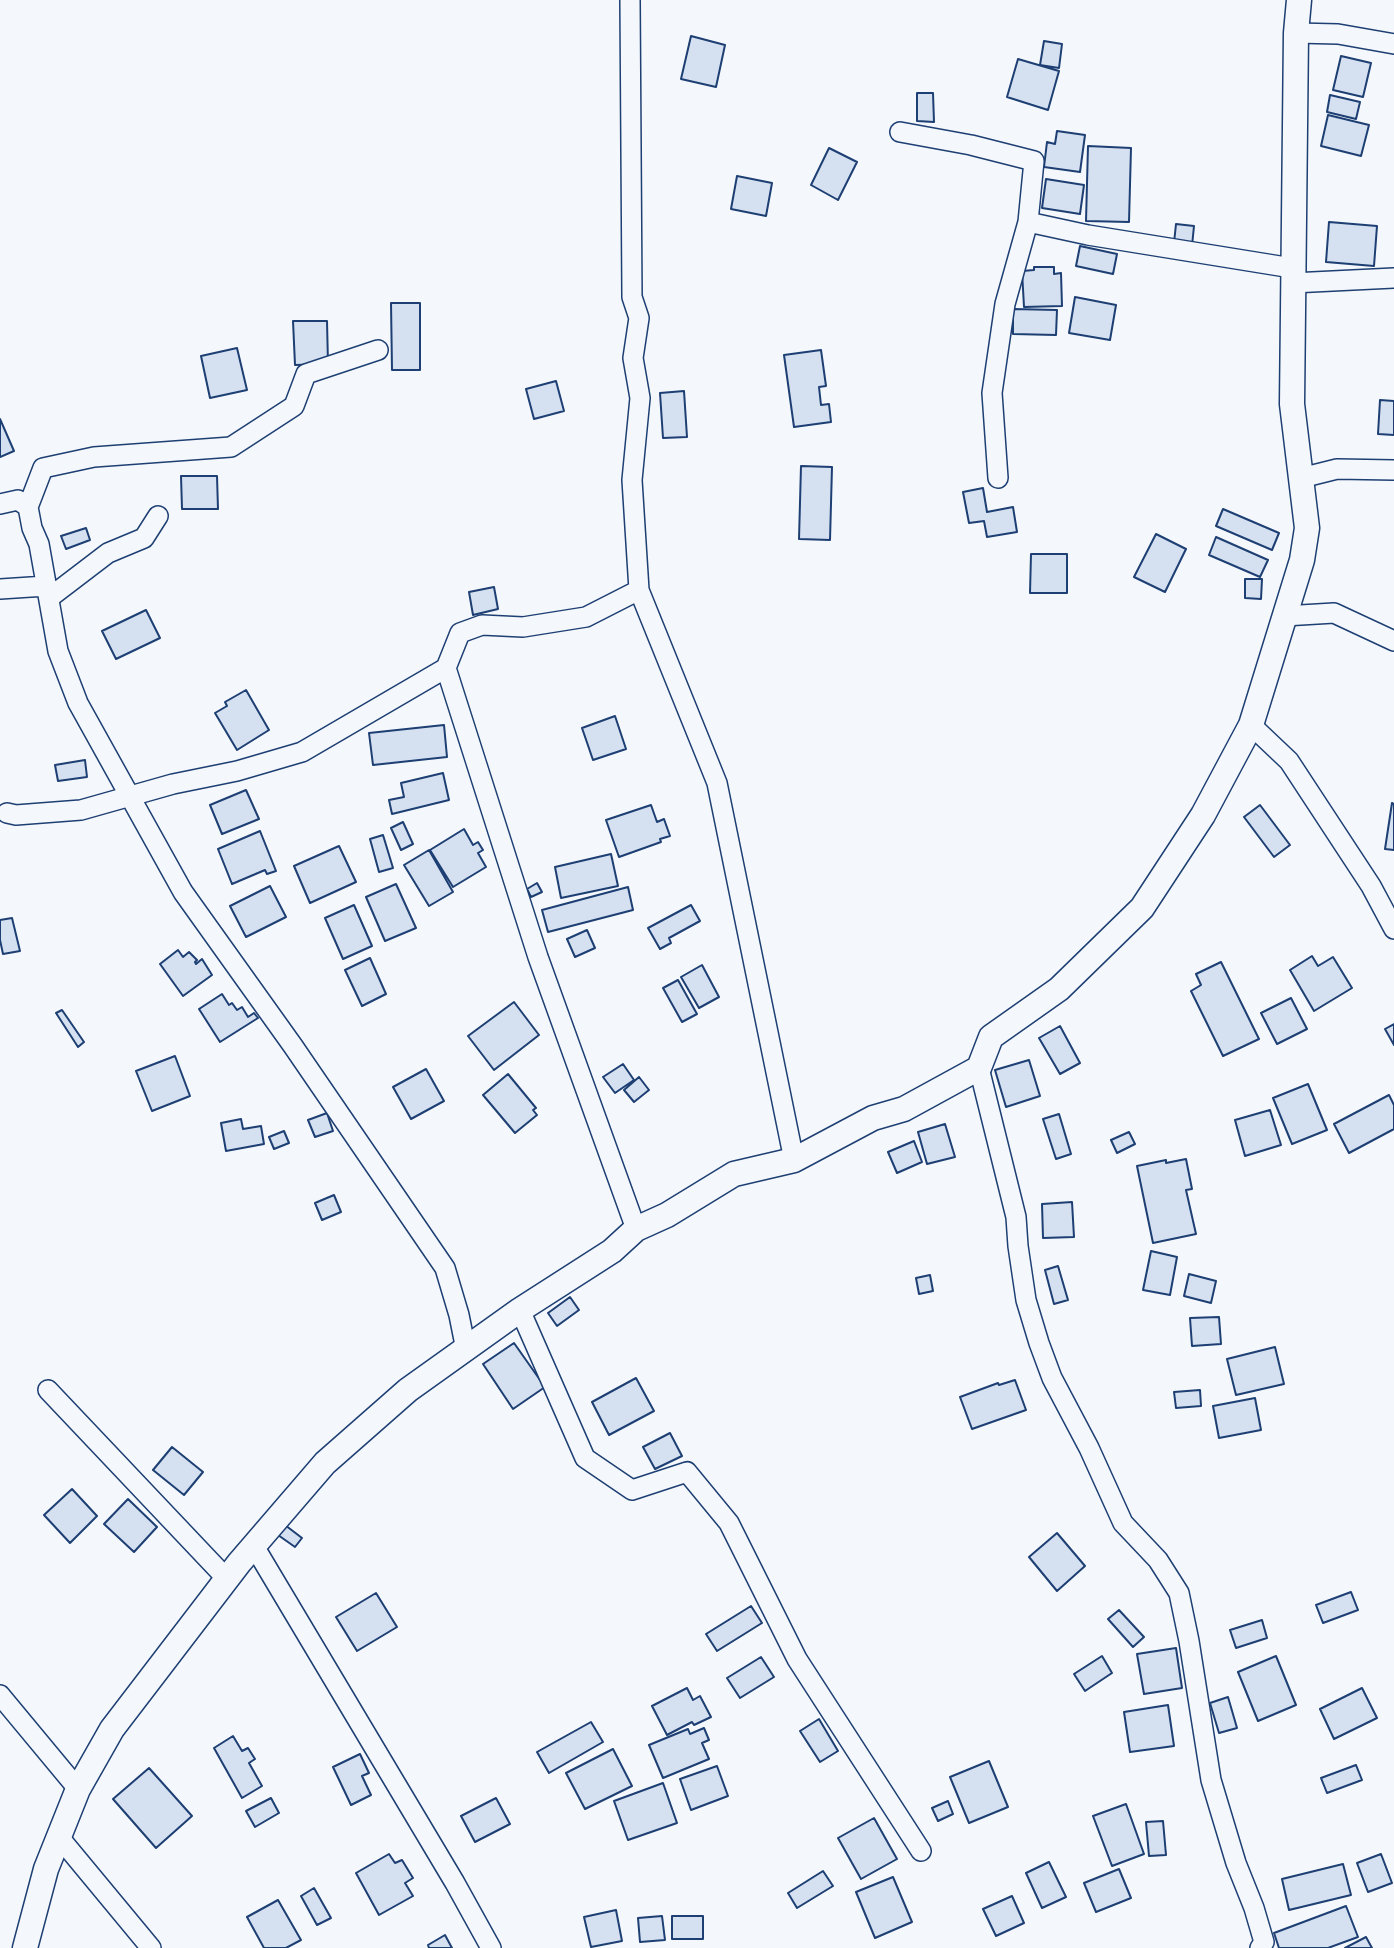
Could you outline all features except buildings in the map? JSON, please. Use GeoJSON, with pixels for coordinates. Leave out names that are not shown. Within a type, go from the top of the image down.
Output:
{"type":"FeatureCollection","features":[{"type":"Feature","properties":{"kind":"street"},"geometry":{"type":"LineString","coordinates":[[630,0],[632,297],[639,318],[633,358],[639,398],[632,480],[639,590],[717,783],[794,1160]]}},
{"type":"Feature","properties":{"kind":"street"},"geometry":{"type":"LineString","coordinates":[[1260,1948],[1264,1942],[1211,1780],[1179,1593],[1158,1560],[1123,1523],[1089,1448],[1052,1378],[1026,1300],[1016,1217],[979,1068],[990,1037],[1059,989],[1142,908],[1203,815],[1251,725],[1302,560],[1307,528],[1292,404],[1296,33],[1299,0]]}},
{"type":"Feature","properties":{"kind":"street"},"geometry":{"type":"LineString","coordinates":[[1296,33],[1338,34],[1394,44]]}},
{"type":"Feature","properties":{"kind":"street"},"geometry":{"type":"LineString","coordinates":[[900,132],[971,145],[1034,161],[1028,222],[1005,304],[992,393],[998,478]]}},
{"type":"Feature","properties":{"kind":"street"},"geometry":{"type":"LineString","coordinates":[[1028,222],[1292,275],[1394,278]]}},
{"type":"Feature","properties":{"kind":"street"},"geometry":{"type":"LineString","coordinates":[[378,351],[306,374],[294,406],[231,447],[94,457],[43,468],[28,507],[32,528],[39,544],[58,651],[78,703],[183,892],[293,1046],[445,1268],[466,1350]]}},
{"type":"Feature","properties":{"kind":"street"},"geometry":{"type":"LineString","coordinates":[[1301,478],[1337,469],[1394,470]]}},
{"type":"Feature","properties":{"kind":"street"},"geometry":{"type":"LineString","coordinates":[[0,504],[18,500],[28,507]]}},
{"type":"Feature","properties":{"kind":"street"},"geometry":{"type":"LineString","coordinates":[[0,589],[48,592],[108,554],[144,538],[158,516]]}},
{"type":"Feature","properties":{"kind":"street"},"geometry":{"type":"LineString","coordinates":[[7,813],[16,815],[81,810],[302,752],[446,668],[460,633],[482,625],[523,628],[586,617],[639,590]]}},
{"type":"Feature","properties":{"kind":"street"},"geometry":{"type":"LineString","coordinates":[[1284,616],[1334,613],[1394,641]]}},
{"type":"Feature","properties":{"kind":"street"},"geometry":{"type":"LineString","coordinates":[[446,668],[538,957],[636,1229]]}},
{"type":"Feature","properties":{"kind":"street"},"geometry":{"type":"LineString","coordinates":[[1251,725],[1289,761],[1371,886],[1394,929]]}},
{"type":"Feature","properties":{"kind":"street"},"geometry":{"type":"LineString","coordinates":[[25,1948],[46,1869],[78,1788],[113,1729],[227,1579],[325,1463],[408,1390],[520,1310],[573,1279],[612,1251],[636,1229],[667,1215],[734,1174],[794,1160],[873,1118],[904,1109],[979,1068]]}},
{"type":"Feature","properties":{"kind":"street"},"geometry":{"type":"LineString","coordinates":[[520,1310],[585,1458],[632,1490],[687,1472],[729,1522],[797,1659],[921,1851]]}},
{"type":"Feature","properties":{"kind":"street"},"geometry":{"type":"LineString","coordinates":[[48,1390],[227,1579]]}},
{"type":"Feature","properties":{"kind":"street"},"geometry":{"type":"LineString","coordinates":[[254,1546],[491,1948]]}},
{"type":"Feature","properties":{"kind":"street"},"geometry":{"type":"LineString","coordinates":[[0,1695],[78,1788]]}},
{"type":"Feature","properties":{"kind":"street"},"geometry":{"type":"LineString","coordinates":[[59,1837],[151,1948]]}}]}
